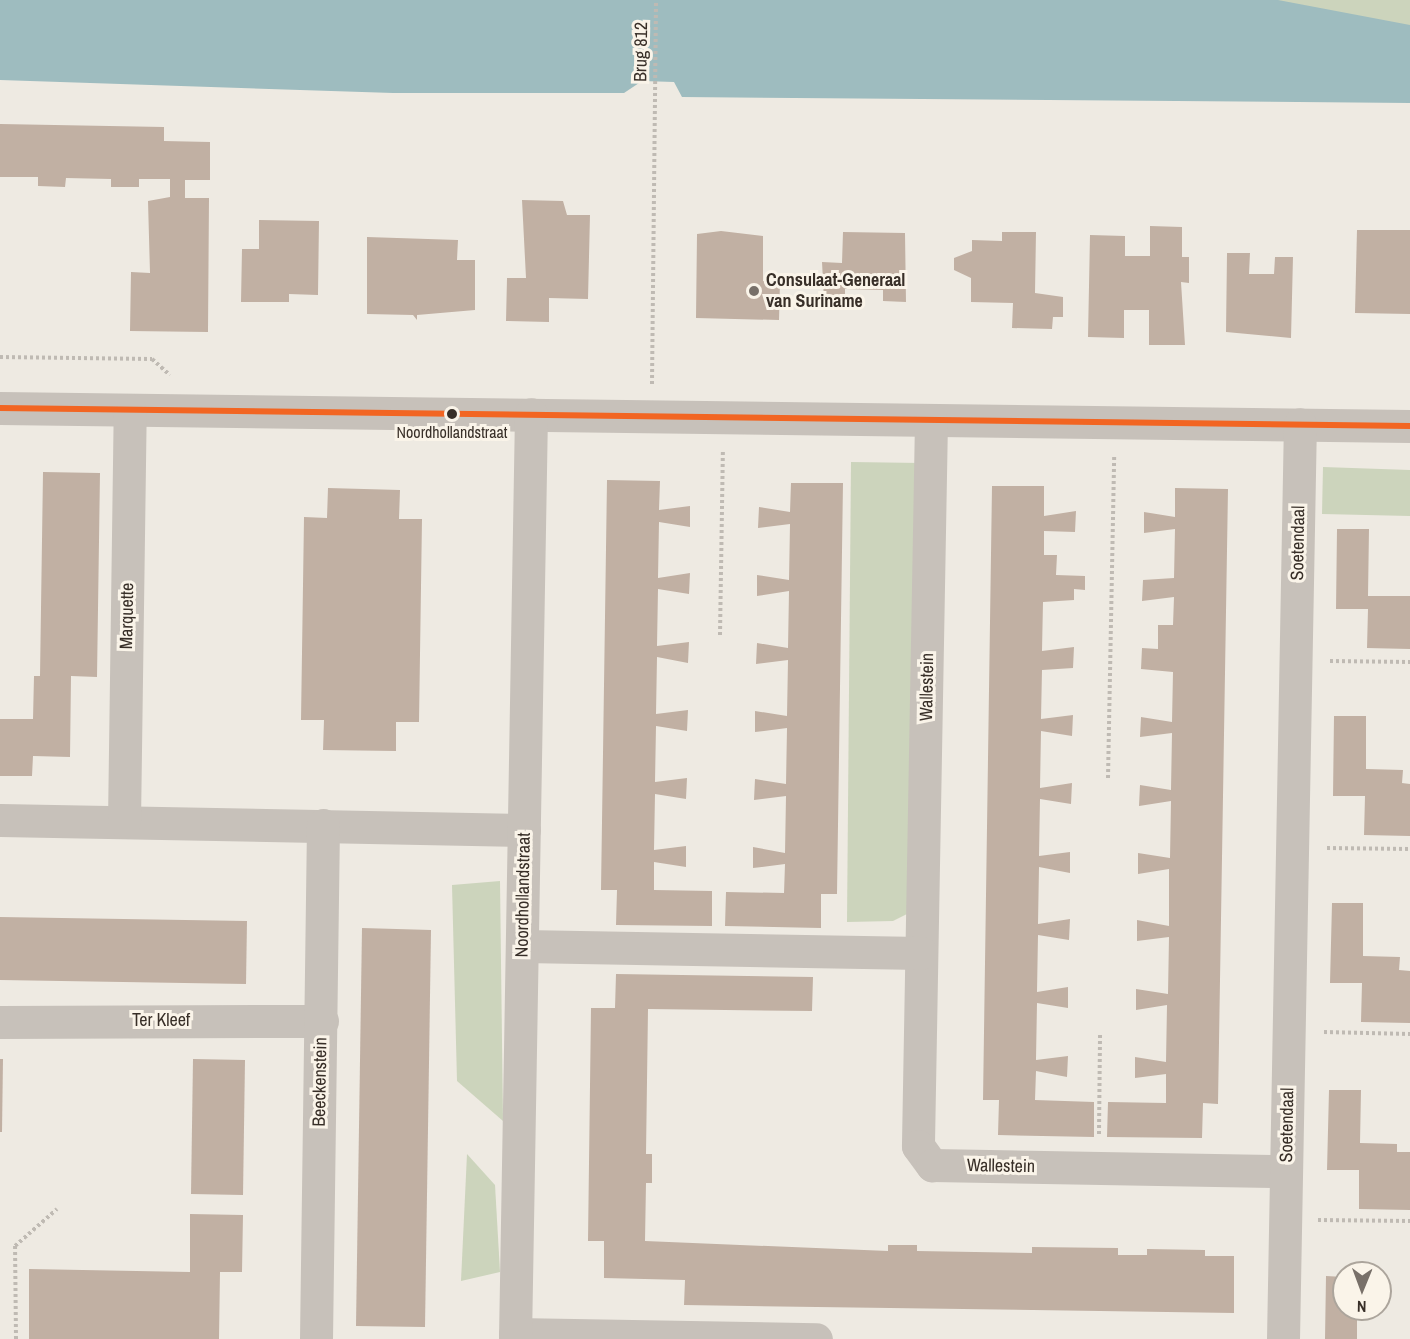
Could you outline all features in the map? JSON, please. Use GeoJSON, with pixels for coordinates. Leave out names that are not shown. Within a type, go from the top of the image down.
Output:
{"type":"FeatureCollection","features":[{"type":"Feature","properties":{"kind":"street"},"geometry":{"type":"LineString","coordinates":[[0,408],[723,414],[931,420],[1410,426]]}},
{"type":"Feature","properties":{"kind":"street","name":"Marquette"},"geometry":{"type":"LineString","coordinates":[[124,822],[130,410]]}},
{"type":"Feature","properties":{"kind":"street","name":"Noordhollandstraat"},"geometry":{"type":"LineString","coordinates":[[515,1337],[531,414]]}},
{"type":"Feature","properties":{"kind":"street","name":"Wallestein"},"geometry":{"type":"LineString","coordinates":[[931,420],[918,1146],[932,1165],[1286,1171]]}},
{"type":"Feature","properties":{"kind":"street","name":"Soetendaal"},"geometry":{"type":"LineString","coordinates":[[1283,1339],[1300,424]]}},
{"type":"Feature","properties":{"kind":"street"},"geometry":{"type":"LineString","coordinates":[[0,820],[524,830]]}},
{"type":"Feature","properties":{"kind":"street","name":"Beeckenstein"},"geometry":{"type":"LineString","coordinates":[[316,1339],[323,825]]}},
{"type":"Feature","properties":{"kind":"street"},"geometry":{"type":"LineString","coordinates":[[523,946],[921,953]]}},
{"type":"Feature","properties":{"kind":"street","name":"Ter Kleef"},"geometry":{"type":"LineString","coordinates":[[0,1022],[322,1021]]}},
{"type":"Feature","properties":{"kind":"street"},"geometry":{"type":"LineString","coordinates":[[515,1337],[816,1339]]}},
{"type":"Feature","properties":{"kind":"path","name":"Brug 812"},"geometry":{"type":"LineString","coordinates":[[652,414],[656,0]]}},
{"type":"Feature","properties":{"kind":"path"},"geometry":{"type":"LineString","coordinates":[[0,357],[152,360],[212,410]]}},
{"type":"Feature","properties":{"kind":"path"},"geometry":{"type":"LineString","coordinates":[[720,635],[723,414]]}},
{"type":"Feature","properties":{"kind":"path"},"geometry":{"type":"LineString","coordinates":[[1108,778],[1114,422]]}},
{"type":"Feature","properties":{"kind":"path"},"geometry":{"type":"LineString","coordinates":[[1296,661],[1410,662]]}},
{"type":"Feature","properties":{"kind":"path"},"geometry":{"type":"LineString","coordinates":[[1292,848],[1410,849]]}},
{"type":"Feature","properties":{"kind":"path"},"geometry":{"type":"LineString","coordinates":[[1289,1032],[1410,1034]]}},
{"type":"Feature","properties":{"kind":"path"},"geometry":{"type":"LineString","coordinates":[[1098,1168],[1100,1033]]}},
{"type":"Feature","properties":{"kind":"path"},"geometry":{"type":"LineString","coordinates":[[16,1339],[15,1246],[57,1209]]}},
{"type":"Feature","properties":{"kind":"path"},"geometry":{"type":"LineString","coordinates":[[1285,1219],[1410,1221]]}},
{"type":"Feature","properties":{"kind":"green space"},"geometry":{"type":"Polygon","coordinates":[[[825,0],[1410,0],[1410,38],[825,0]]]}},
{"type":"Feature","properties":{"kind":"green space"},"geometry":{"type":"Polygon","coordinates":[[[851,462],[921,463],[919,908],[893,921],[847,922],[851,462]]]}},
{"type":"Feature","properties":{"kind":"green space"},"geometry":{"type":"Polygon","coordinates":[[[1323,467],[1410,470],[1410,516],[1322,514],[1323,467]]]}},
{"type":"Feature","properties":{"kind":"green space"},"geometry":{"type":"Polygon","coordinates":[[[500,881],[503,1121],[457,1081],[452,885],[500,881]]]}},
{"type":"Feature","properties":{"kind":"green space"},"geometry":{"type":"Polygon","coordinates":[[[467,1154],[495,1185],[500,1272],[461,1281],[467,1154]]]}},
{"type":"Feature","properties":{"kind":"water"},"geometry":{"type":"Polygon","coordinates":[[[0,0],[1278,0],[1410,25],[1410,103],[682,97],[674,82],[642,81],[624,93],[393,93],[0,80],[0,0]]]}},
{"type":"Feature","properties":{"kind":"building"},"geometry":{"type":"Polygon","coordinates":[[[0,124],[164,127],[164,141],[210,142],[210,180],[185,180],[185,198],[209,198],[208,332],[130,331],[131,272],[150,273],[148,201],[170,197],[170,179],[139,179],[139,187],[111,187],[111,179],[66,178],[65,187],[38,186],[38,177],[0,177],[0,124]]]}},
{"type":"Feature","properties":{"kind":"building"},"geometry":{"type":"Polygon","coordinates":[[[522,200],[563,201],[567,215],[590,215],[588,299],[549,298],[549,322],[506,321],[507,278],[526,278],[522,200]]]}},
{"type":"Feature","properties":{"kind":"building"},"geometry":{"type":"Polygon","coordinates":[[[259,220],[319,221],[318,295],[289,294],[289,302],[241,302],[242,249],[259,249],[259,220]]]}},
{"type":"Feature","properties":{"kind":"building"},"geometry":{"type":"Polygon","coordinates":[[[1150,226],[1182,227],[1182,257],[1189,257],[1189,283],[1181,282],[1185,345],[1149,345],[1149,310],[1124,310],[1124,338],[1088,337],[1090,235],[1125,236],[1125,256],[1150,256],[1150,226]]]}},
{"type":"Feature","properties":{"kind":"building"},"geometry":{"type":"Polygon","coordinates":[[[1357,230],[1410,230],[1410,314],[1355,313],[1357,230]]]}},
{"type":"Feature","properties":{"kind":"building"},"geometry":{"type":"Polygon","coordinates":[[[721,231],[763,236],[763,281],[780,281],[779,320],[696,318],[697,234],[721,231]]]}},
{"type":"Feature","properties":{"kind":"building"},"geometry":{"type":"Polygon","coordinates":[[[843,232],[905,233],[906,302],[883,301],[883,290],[845,289],[845,300],[824,300],[822,262],[842,263],[843,232]]]}},
{"type":"Feature","properties":{"kind":"building"},"geometry":{"type":"Polygon","coordinates":[[[1002,232],[1036,232],[1035,293],[1063,297],[1063,317],[1053,317],[1052,329],[1012,328],[1013,303],[971,302],[971,278],[954,270],[954,258],[972,251],[972,240],[1002,241],[1002,232]]]}},
{"type":"Feature","properties":{"kind":"building"},"geometry":{"type":"Polygon","coordinates":[[[367,237],[458,240],[457,260],[475,260],[475,310],[417,315],[417,320],[413,315],[367,314],[367,237]]]}},
{"type":"Feature","properties":{"kind":"building"},"geometry":{"type":"Polygon","coordinates":[[[1227,253],[1250,253],[1249,274],[1274,274],[1275,257],[1293,257],[1291,338],[1226,332],[1227,253]]]}},
{"type":"Feature","properties":{"kind":"building"},"geometry":{"type":"Polygon","coordinates":[[[43,472],[100,473],[97,677],[71,676],[70,757],[33,756],[32,776],[0,776],[0,719],[33,719],[34,676],[40,676],[43,472]]]}},
{"type":"Feature","properties":{"kind":"building"},"geometry":{"type":"Polygon","coordinates":[[[607,480],[660,481],[659,510],[690,506],[690,527],[659,522],[658,578],[690,573],[689,594],[658,589],[657,646],[689,642],[688,663],[657,657],[656,714],[688,710],[687,731],[656,726],[655,782],[687,778],[686,799],[655,794],[654,850],[686,846],[686,867],[654,862],[654,890],[712,891],[712,926],[616,925],[617,890],[601,890],[607,480]]]}},
{"type":"Feature","properties":{"kind":"building"},"geometry":{"type":"Polygon","coordinates":[[[791,483],[843,483],[837,894],[821,894],[821,928],[725,926],[726,892],[784,893],[785,864],[753,868],[753,847],[785,853],[786,796],[754,800],[755,779],[786,784],[787,728],[755,732],[755,711],[787,716],[788,660],[756,664],[757,643],[788,648],[789,591],[757,596],[757,575],[789,580],[790,524],[758,528],[759,507],[790,512],[791,483]]]}},
{"type":"Feature","properties":{"kind":"building"},"geometry":{"type":"Polygon","coordinates":[[[992,486],[1044,486],[1044,516],[1076,511],[1075,532],[1044,531],[1044,555],[1057,555],[1056,575],[1085,576],[1085,590],[1074,589],[1074,600],[1043,602],[1042,651],[1074,647],[1073,668],[1042,670],[1041,719],[1073,715],[1072,736],[1041,731],[1040,788],[1072,783],[1071,804],[1040,799],[1039,856],[1070,852],[1070,873],[1039,867],[1038,924],[1070,919],[1069,940],[1038,935],[1037,992],[1068,987],[1068,1008],[1037,1003],[1036,1060],[1068,1056],[1067,1077],[1036,1071],[1035,1100],[1094,1102],[1094,1137],[998,1135],[999,1100],[983,1100],[992,486]]]}},
{"type":"Feature","properties":{"kind":"building"},"geometry":{"type":"Polygon","coordinates":[[[328,488],[400,490],[399,519],[422,519],[419,722],[396,722],[396,751],[323,750],[324,720],[301,720],[304,517],[327,518],[328,488]]]}},
{"type":"Feature","properties":{"kind":"building"},"geometry":{"type":"Polygon","coordinates":[[[1175,488],[1228,489],[1218,1104],[1203,1103],[1202,1138],[1107,1137],[1108,1102],[1166,1103],[1166,1074],[1135,1078],[1135,1057],[1166,1062],[1167,1005],[1136,1010],[1136,989],[1168,994],[1169,937],[1137,941],[1137,920],[1169,926],[1169,869],[1138,874],[1138,853],[1170,858],[1171,801],[1139,806],[1140,785],[1171,790],[1172,733],[1140,737],[1141,717],[1172,722],[1173,672],[1141,669],[1142,648],[1158,649],[1158,625],[1173,625],[1174,597],[1142,601],[1143,580],[1174,578],[1175,529],[1144,533],[1144,512],[1175,517],[1175,488]]]}},
{"type":"Feature","properties":{"kind":"building"},"geometry":{"type":"Polygon","coordinates":[[[1337,529],[1369,529],[1368,596],[1410,596],[1410,649],[1367,648],[1368,609],[1336,609],[1337,529]]]}},
{"type":"Feature","properties":{"kind":"building"},"geometry":{"type":"Polygon","coordinates":[[[1334,716],[1366,716],[1366,769],[1403,770],[1402,783],[1410,784],[1410,836],[1364,835],[1365,796],[1333,796],[1334,716]]]}},
{"type":"Feature","properties":{"kind":"building"},"geometry":{"type":"Polygon","coordinates":[[[1332,903],[1363,903],[1363,956],[1400,957],[1399,970],[1410,971],[1410,1023],[1361,1022],[1362,983],[1330,983],[1332,903]]]}},
{"type":"Feature","properties":{"kind":"building"},"geometry":{"type":"Polygon","coordinates":[[[0,917],[247,921],[246,984],[0,980],[0,917]]]}},
{"type":"Feature","properties":{"kind":"building"},"geometry":{"type":"Polygon","coordinates":[[[362,928],[431,930],[425,1327],[356,1326],[362,928]]]}},
{"type":"Feature","properties":{"kind":"building"},"geometry":{"type":"Polygon","coordinates":[[[616,974],[813,977],[812,1011],[648,1009],[646,1154],[652,1154],[652,1183],[646,1183],[645,1241],[888,1251],[888,1245],[917,1245],[917,1251],[1032,1253],[1032,1247],[1118,1248],[1118,1255],[1147,1255],[1147,1249],[1205,1250],[1205,1256],[1234,1256],[1234,1313],[684,1305],[685,1280],[604,1278],[604,1241],[588,1241],[591,1008],[615,1008],[616,974]]]}},
{"type":"Feature","properties":{"kind":"building"},"geometry":{"type":"Polygon","coordinates":[[[0,1059],[3,1059],[2,1132],[0,1132],[0,1059]]]}},
{"type":"Feature","properties":{"kind":"building"},"geometry":{"type":"Polygon","coordinates":[[[193,1059],[245,1060],[243,1195],[191,1194],[193,1059]]]}},
{"type":"Feature","properties":{"kind":"building"},"geometry":{"type":"Polygon","coordinates":[[[1329,1090],[1361,1090],[1360,1143],[1397,1144],[1397,1152],[1410,1152],[1410,1210],[1359,1209],[1359,1170],[1327,1170],[1329,1090]]]}},
{"type":"Feature","properties":{"kind":"building"},"geometry":{"type":"Polygon","coordinates":[[[190,1214],[243,1215],[242,1272],[220,1272],[219,1339],[29,1339],[29,1269],[190,1272],[190,1214]]]}},
{"type":"Feature","properties":{"kind":"building"},"geometry":{"type":"Polygon","coordinates":[[[1326,1276],[1332,1276],[1332,1321],[1357,1321],[1357,1339],[1325,1339],[1326,1276]]]}},
{"type":"Feature","properties":{"kind":"transit line"},"geometry":{"type":"LineString","coordinates":[[0,408],[1410,426]]}},
{"type":"Feature","properties":{"kind":"place","name":"Consulaat-Generaal van Suriname"},"geometry":{"type":"Point","coordinates":[754,291]}},
{"type":"Feature","properties":{"kind":"place","name":"Noordhollandstraat"},"geometry":{"type":"Point","coordinates":[452,414]}}]}
